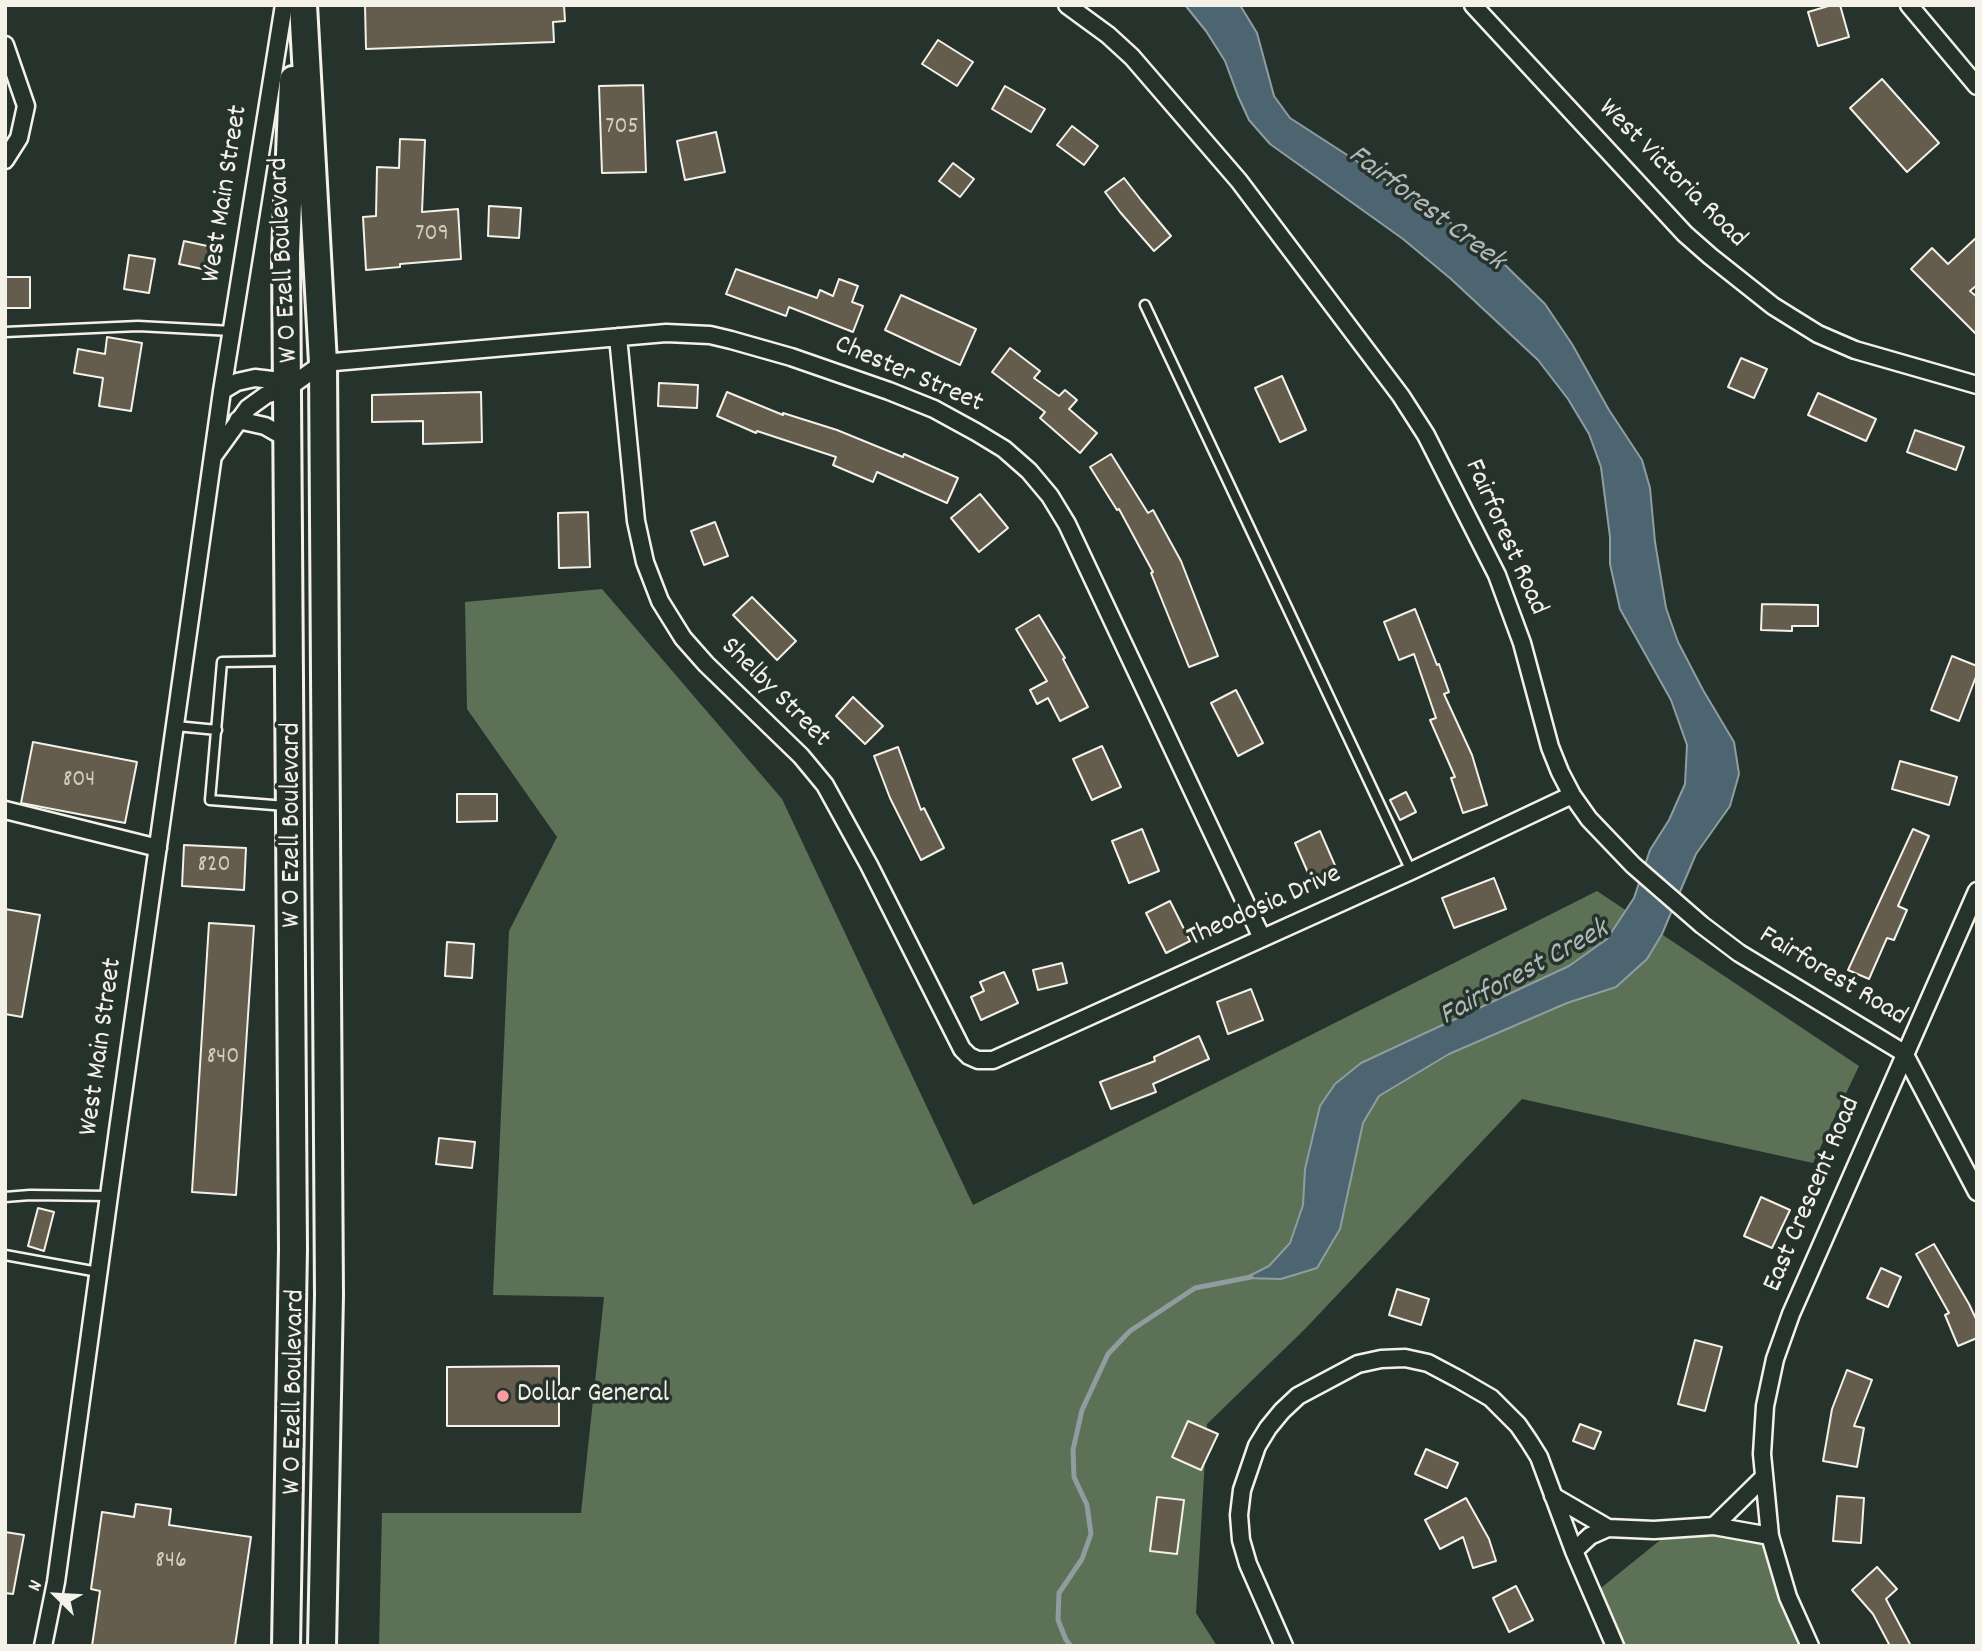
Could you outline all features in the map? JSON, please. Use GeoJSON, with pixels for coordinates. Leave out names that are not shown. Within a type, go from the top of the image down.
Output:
{"type":"FeatureCollection","features":[{"type":"Feature","properties":{"kind":"main road","name":"W O Ezell Boulevard"},"geometry":{"type":"LineString","coordinates":[[286,1646],[292,1209],[286,253],[295,5]]}},
{"type":"Feature","properties":{"kind":"main road","name":"W O Ezell Boulevard"},"geometry":{"type":"LineString","coordinates":[[303,5],[323,363],[328,1208],[323,1646]]}},
{"type":"Feature","properties":{"kind":"main road"},"geometry":{"type":"LineString","coordinates":[[288,615],[324,616]]}},
{"type":"Feature","properties":{"kind":"main road"},"geometry":{"type":"LineString","coordinates":[[289,849],[326,851]]}},
{"type":"Feature","properties":{"kind":"main road"},"geometry":{"type":"LineString","coordinates":[[292,1209],[328,1208]]}},
{"type":"Feature","properties":{"kind":"main road"},"geometry":{"type":"LineString","coordinates":[[289,1453],[326,1454]]}},
{"type":"Feature","properties":{"kind":"street","name":"West Main Street"},"geometry":{"type":"LineString","coordinates":[[43,1646],[57,1582],[108,1196],[222,391],[284,5]]}},
{"type":"Feature","properties":{"kind":"street","name":"Fairforest Road"},"geometry":{"type":"LineString","coordinates":[[1067,5],[1108,35],[1132,57],[1239,181],[1401,396],[1426,435],[1491,563],[1522,643],[1559,772],[1589,819],[1633,865],[1739,954],[1904,1053]]}},
{"type":"Feature","properties":{"kind":"street","name":"West Victoria Road"},"geometry":{"type":"LineString","coordinates":[[1474,5],[1685,234],[1773,306],[1818,334],[1855,350],[1977,385]]}},
{"type":"Feature","properties":{"kind":"street"},"geometry":{"type":"LineString","coordinates":[[1909,5],[1977,86]]}},
{"type":"Feature","properties":{"kind":"street"},"geometry":{"type":"LineString","coordinates":[[5,45],[26,106],[19,138],[5,160]]}},
{"type":"Feature","properties":{"kind":"street","name":"Chester Street"},"geometry":{"type":"LineString","coordinates":[[323,363],[666,333],[710,335],[791,358],[889,391],[934,409],[1004,449],[1029,471],[1050,496],[1067,524],[1262,938]]}},
{"type":"Feature","properties":{"kind":"street","name":"Shelby Street"},"geometry":{"type":"LineString","coordinates":[[618,337],[636,521],[645,562],[660,601],[683,638],[706,664],[801,756],[825,785],[869,865],[962,1049],[978,1060]]}},
{"type":"Feature","properties":{"kind":"street"},"geometry":{"type":"LineString","coordinates":[[222,391],[237,382],[255,378],[272,380],[288,388],[323,363]]}},
{"type":"Feature","properties":{"kind":"street","name":"West Main Street"},"geometry":{"type":"LineString","coordinates":[[214,455],[248,408],[266,395],[288,388]]}},
{"type":"Feature","properties":{"kind":"street"},"geometry":{"type":"LineString","coordinates":[[238,420],[265,426],[288,439]]}},
{"type":"Feature","properties":{"kind":"street","name":"Theodosia Drive"},"geometry":{"type":"LineString","coordinates":[[978,1060],[993,1060],[1411,871],[1572,795]]}},
{"type":"Feature","properties":{"kind":"street"},"geometry":{"type":"LineString","coordinates":[[5,810],[158,848]]}},
{"type":"Feature","properties":{"kind":"street","name":"East Crescent Road"},"geometry":{"type":"LineString","coordinates":[[1810,1646],[1788,1598],[1770,1536],[1762,1454],[1765,1406],[1775,1359],[1791,1314],[1977,891]]}},
{"type":"Feature","properties":{"kind":"street"},"geometry":{"type":"LineString","coordinates":[[1904,1053],[1977,1192]]}},
{"type":"Feature","properties":{"kind":"street"},"geometry":{"type":"LineString","coordinates":[[1284,1646],[1248,1564],[1241,1540],[1241,1490],[1257,1446],[1275,1419],[1298,1396],[1358,1364],[1381,1359],[1429,1363],[1491,1398],[1518,1425],[1539,1457],[1574,1551],[1615,1646]]}},
{"type":"Feature","properties":{"kind":"street"},"geometry":{"type":"LineString","coordinates":[[1714,1526],[1765,1478]]}},
{"type":"Feature","properties":{"kind":"street"},"geometry":{"type":"LineString","coordinates":[[1553,1496],[1608,1528],[1654,1530],[1714,1526],[1770,1536]]}},
{"type":"Feature","properties":{"kind":"street"},"geometry":{"type":"LineString","coordinates":[[1574,1551],[1590,1536],[1608,1528]]}},
{"type":"Feature","properties":{"kind":"lane"},"geometry":{"type":"LineString","coordinates":[[1145,305],[1411,871]]}},
{"type":"Feature","properties":{"kind":"lane"},"geometry":{"type":"LineString","coordinates":[[5,332],[138,326],[232,331]]}},
{"type":"Feature","properties":{"kind":"lane"},"geometry":{"type":"LineString","coordinates":[[288,661],[222,662],[210,800],[289,806]]}},
{"type":"Feature","properties":{"kind":"lane"},"geometry":{"type":"LineString","coordinates":[[176,726],[216,730]]}},
{"type":"Feature","properties":{"kind":"lane"},"geometry":{"type":"LineString","coordinates":[[5,1197],[108,1196]]}},
{"type":"Feature","properties":{"kind":"lane"},"geometry":{"type":"LineString","coordinates":[[5,1255],[98,1272]]}},
{"type":"Feature","properties":{"kind":"green space"},"geometry":{"type":"Polygon","coordinates":[[[602,589],[782,799],[973,1205],[1597,891],[1859,1066],[1813,1163],[1522,1099],[1305,1329],[1207,1424],[1196,1613],[1217,1646],[379,1646],[382,1513],[581,1513],[604,1297],[493,1295],[509,931],[557,837],[467,709],[465,602],[602,589]]]}},
{"type":"Feature","properties":{"kind":"green space"},"geometry":{"type":"Polygon","coordinates":[[[1770,1536],[1816,1646],[1621,1646],[1591,1596],[1664,1537],[1770,1536]]]}},
{"type":"Feature","properties":{"kind":"water"},"geometry":{"type":"Polygon","coordinates":[[[1185,5],[1240,5],[1257,33],[1274,96],[1290,118],[1443,217],[1501,261],[1545,304],[1642,460],[1650,488],[1655,542],[1666,608],[1678,642],[1734,742],[1739,774],[1730,806],[1696,854],[1662,934],[1647,959],[1616,987],[1567,1003],[1449,1054],[1379,1096],[1363,1123],[1340,1229],[1317,1268],[1281,1279],[1245,1278],[1269,1266],[1290,1243],[1303,1205],[1305,1169],[1320,1106],[1335,1084],[1361,1063],[1569,966],[1607,939],[1634,898],[1650,850],[1669,820],[1685,784],[1687,745],[1671,700],[1620,609],[1610,564],[1610,537],[1601,467],[1589,434],[1568,399],[1538,360],[1451,279],[1403,239],[1270,144],[1249,120],[1225,61],[1185,5]]]}},
{"type":"Feature","properties":{"kind":"building"},"geometry":{"type":"Polygon","coordinates":[[[365,5],[564,5],[565,21],[553,22],[554,42],[366,49],[365,5]]]}},
{"type":"Feature","properties":{"kind":"building"},"geometry":{"type":"Polygon","coordinates":[[[1840,5],[1849,37],[1818,46],[1808,12],[1840,5]]]}},
{"type":"Feature","properties":{"kind":"building"},"geometry":{"type":"Polygon","coordinates":[[[938,40],[973,62],[957,86],[922,64],[938,40]]]}},
{"type":"Feature","properties":{"kind":"building"},"geometry":{"type":"Polygon","coordinates":[[[1882,79],[1939,143],[1907,172],[1850,108],[1882,79]]]}},
{"type":"Feature","properties":{"kind":"building"},"geometry":{"type":"Polygon","coordinates":[[[643,85],[646,172],[602,173],[599,86],[643,85]]]}},
{"type":"Feature","properties":{"kind":"building"},"geometry":{"type":"Polygon","coordinates":[[[1005,86],[1045,109],[1031,132],[992,109],[1005,86]]]}},
{"type":"Feature","properties":{"kind":"building"},"geometry":{"type":"Polygon","coordinates":[[[1072,126],[1098,146],[1084,165],[1057,145],[1072,126]]]}},
{"type":"Feature","properties":{"kind":"building"},"geometry":{"type":"Polygon","coordinates":[[[716,132],[725,172],[685,180],[677,141],[716,132]]]}},
{"type":"Feature","properties":{"kind":"building"},"geometry":{"type":"Polygon","coordinates":[[[400,139],[425,140],[422,212],[458,209],[461,259],[366,270],[363,217],[376,216],[377,167],[399,168],[400,139]]]}},
{"type":"Feature","properties":{"kind":"building"},"geometry":{"type":"Polygon","coordinates":[[[953,163],[974,179],[960,197],[939,181],[953,163]]]}},
{"type":"Feature","properties":{"kind":"building"},"geometry":{"type":"Polygon","coordinates":[[[1124,178],[1171,236],[1154,251],[1105,192],[1124,178]]]}},
{"type":"Feature","properties":{"kind":"building"},"geometry":{"type":"Polygon","coordinates":[[[489,206],[521,208],[519,238],[488,236],[489,206]]]}},
{"type":"Feature","properties":{"kind":"building"},"geometry":{"type":"Polygon","coordinates":[[[1977,237],[1977,285],[1970,291],[1977,297],[1977,335],[1911,269],[1932,248],[1948,264],[1977,237]]]}},
{"type":"Feature","properties":{"kind":"building"},"geometry":{"type":"Polygon","coordinates":[[[184,241],[212,247],[207,270],[179,264],[184,241]]]}},
{"type":"Feature","properties":{"kind":"building"},"geometry":{"type":"Polygon","coordinates":[[[129,255],[155,259],[149,293],[124,289],[129,255]]]}},
{"type":"Feature","properties":{"kind":"building"},"geometry":{"type":"Polygon","coordinates":[[[736,269],[817,298],[820,290],[833,296],[839,279],[858,286],[852,302],[863,306],[853,332],[789,307],[786,316],[726,294],[736,269]]]}},
{"type":"Feature","properties":{"kind":"building"},"geometry":{"type":"Polygon","coordinates":[[[5,277],[30,277],[30,308],[5,308],[5,277]]]}},
{"type":"Feature","properties":{"kind":"building"},"geometry":{"type":"Polygon","coordinates":[[[901,295],[976,329],[960,365],[885,330],[901,295]]]}},
{"type":"Feature","properties":{"kind":"building"},"geometry":{"type":"Polygon","coordinates":[[[107,337],[142,343],[131,411],[99,406],[103,378],[74,373],[78,349],[105,354],[107,337]]]}},
{"type":"Feature","properties":{"kind":"building"},"geometry":{"type":"Polygon","coordinates":[[[1010,348],[1040,371],[1034,378],[1059,396],[1065,390],[1077,400],[1069,409],[1097,433],[1080,453],[1040,418],[1045,412],[992,372],[1010,348]]]}},
{"type":"Feature","properties":{"kind":"building"},"geometry":{"type":"Polygon","coordinates":[[[1741,358],[1767,369],[1754,398],[1728,387],[1741,358]]]}},
{"type":"Feature","properties":{"kind":"building"},"geometry":{"type":"Polygon","coordinates":[[[1282,376],[1306,430],[1280,442],[1255,388],[1282,376]]]}},
{"type":"Feature","properties":{"kind":"building"},"geometry":{"type":"Polygon","coordinates":[[[659,383],[698,385],[697,408],[658,406],[659,383]]]}},
{"type":"Feature","properties":{"kind":"building"},"geometry":{"type":"Polygon","coordinates":[[[481,392],[482,442],[423,444],[423,421],[372,422],[372,395],[481,392]]]}},
{"type":"Feature","properties":{"kind":"building"},"geometry":{"type":"Polygon","coordinates":[[[727,392],[783,415],[837,430],[903,457],[904,454],[958,478],[947,503],[877,472],[873,482],[833,465],[836,457],[757,431],[756,433],[717,416],[727,392]]]}},
{"type":"Feature","properties":{"kind":"building"},"geometry":{"type":"Polygon","coordinates":[[[1818,393],[1876,419],[1866,441],[1808,415],[1818,393]]]}},
{"type":"Feature","properties":{"kind":"building"},"geometry":{"type":"Polygon","coordinates":[[[1915,430],[1964,447],[1956,470],[1907,452],[1915,430]]]}},
{"type":"Feature","properties":{"kind":"building"},"geometry":{"type":"Polygon","coordinates":[[[1111,454],[1148,513],[1153,510],[1181,561],[1218,656],[1189,667],[1151,573],[1153,572],[1119,509],[1117,510],[1090,467],[1111,454]]]}},
{"type":"Feature","properties":{"kind":"building"},"geometry":{"type":"Polygon","coordinates":[[[980,494],[1008,528],[979,552],[951,518],[980,494]]]}},
{"type":"Feature","properties":{"kind":"building"},"geometry":{"type":"Polygon","coordinates":[[[588,512],[590,567],[559,568],[558,513],[588,512]]]}},
{"type":"Feature","properties":{"kind":"building"},"geometry":{"type":"Polygon","coordinates":[[[715,522],[728,556],[704,565],[691,531],[715,522]]]}},
{"type":"Feature","properties":{"kind":"building"},"geometry":{"type":"Polygon","coordinates":[[[752,597],[796,641],[777,660],[733,615],[752,597]]]}},
{"type":"Feature","properties":{"kind":"building"},"geometry":{"type":"Polygon","coordinates":[[[1762,604],[1818,605],[1818,626],[1792,626],[1792,631],[1761,630],[1762,604]]]}},
{"type":"Feature","properties":{"kind":"building"},"geometry":{"type":"Polygon","coordinates":[[[1415,609],[1437,665],[1439,664],[1449,692],[1444,694],[1472,755],[1487,805],[1463,813],[1451,778],[1455,777],[1430,720],[1436,718],[1414,654],[1399,660],[1384,622],[1415,609]]]}},
{"type":"Feature","properties":{"kind":"building"},"geometry":{"type":"Polygon","coordinates":[[[1039,615],[1065,658],[1063,659],[1088,707],[1060,721],[1048,698],[1037,704],[1030,690],[1047,681],[1016,629],[1039,615]]]}},
{"type":"Feature","properties":{"kind":"building"},"geometry":{"type":"Polygon","coordinates":[[[1952,656],[1977,666],[1977,674],[1959,721],[1931,710],[1952,656]]]}},
{"type":"Feature","properties":{"kind":"building"},"geometry":{"type":"Polygon","coordinates":[[[1236,690],[1263,743],[1238,756],[1211,703],[1236,690]]]}},
{"type":"Feature","properties":{"kind":"building"},"geometry":{"type":"Polygon","coordinates":[[[853,697],[883,726],[865,744],[836,716],[853,697]]]}},
{"type":"Feature","properties":{"kind":"building"},"geometry":{"type":"Polygon","coordinates":[[[33,742],[137,762],[125,823],[21,803],[33,742]]]}},
{"type":"Feature","properties":{"kind":"building"},"geometry":{"type":"Polygon","coordinates":[[[1102,746],[1121,787],[1092,800],[1073,759],[1102,746]]]}},
{"type":"Feature","properties":{"kind":"building"},"geometry":{"type":"Polygon","coordinates":[[[898,747],[921,810],[924,808],[944,848],[921,860],[890,798],[874,756],[898,747]]]}},
{"type":"Feature","properties":{"kind":"building"},"geometry":{"type":"Polygon","coordinates":[[[1900,761],[1957,777],[1949,805],[1892,789],[1900,761]]]}},
{"type":"Feature","properties":{"kind":"building"},"geometry":{"type":"Polygon","coordinates":[[[1406,792],[1416,812],[1400,820],[1390,800],[1406,792]]]}},
{"type":"Feature","properties":{"kind":"building"},"geometry":{"type":"Polygon","coordinates":[[[457,794],[497,794],[497,821],[457,822],[457,794]]]}},
{"type":"Feature","properties":{"kind":"building"},"geometry":{"type":"Polygon","coordinates":[[[1142,829],[1159,871],[1129,883],[1112,841],[1142,829]]]}},
{"type":"Feature","properties":{"kind":"building"},"geometry":{"type":"Polygon","coordinates":[[[1913,829],[1929,836],[1898,906],[1907,910],[1894,940],[1887,938],[1869,979],[1848,970],[1913,829]]]}},
{"type":"Feature","properties":{"kind":"building"},"geometry":{"type":"Polygon","coordinates":[[[1320,831],[1337,870],[1312,882],[1295,843],[1320,831]]]}},
{"type":"Feature","properties":{"kind":"building"},"geometry":{"type":"Polygon","coordinates":[[[184,845],[246,848],[244,890],[182,886],[184,845]]]}},
{"type":"Feature","properties":{"kind":"building"},"geometry":{"type":"Polygon","coordinates":[[[1494,878],[1506,909],[1454,928],[1442,898],[1494,878]]]}},
{"type":"Feature","properties":{"kind":"building"},"geometry":{"type":"Polygon","coordinates":[[[1170,901],[1190,941],[1166,953],[1146,913],[1170,901]]]}},
{"type":"Feature","properties":{"kind":"building"},"geometry":{"type":"Polygon","coordinates":[[[5,909],[40,915],[22,1017],[5,1014],[5,909]]]}},
{"type":"Feature","properties":{"kind":"building"},"geometry":{"type":"Polygon","coordinates":[[[209,923],[254,926],[236,1195],[192,1192],[209,923]]]}},
{"type":"Feature","properties":{"kind":"building"},"geometry":{"type":"Polygon","coordinates":[[[447,942],[474,944],[472,978],[445,976],[447,942]]]}},
{"type":"Feature","properties":{"kind":"building"},"geometry":{"type":"Polygon","coordinates":[[[1062,963],[1067,983],[1038,990],[1033,970],[1062,963]]]}},
{"type":"Feature","properties":{"kind":"building"},"geometry":{"type":"Polygon","coordinates":[[[1004,972],[1018,1003],[981,1020],[971,997],[984,991],[980,982],[1004,972]]]}},
{"type":"Feature","properties":{"kind":"building"},"geometry":{"type":"Polygon","coordinates":[[[1251,989],[1263,1020],[1228,1034],[1217,1002],[1251,989]]]}},
{"type":"Feature","properties":{"kind":"building"},"geometry":{"type":"Polygon","coordinates":[[[1199,1036],[1209,1059],[1153,1084],[1156,1092],[1111,1109],[1100,1082],[1155,1061],[1154,1057],[1199,1036]]]}},
{"type":"Feature","properties":{"kind":"building"},"geometry":{"type":"Polygon","coordinates":[[[439,1138],[475,1142],[472,1168],[436,1164],[439,1138]]]}},
{"type":"Feature","properties":{"kind":"building"},"geometry":{"type":"Polygon","coordinates":[[[1761,1197],[1790,1210],[1772,1248],[1744,1236],[1761,1197]]]}},
{"type":"Feature","properties":{"kind":"building"},"geometry":{"type":"Polygon","coordinates":[[[38,1208],[54,1212],[44,1251],[28,1246],[38,1208]]]}},
{"type":"Feature","properties":{"kind":"building"},"geometry":{"type":"Polygon","coordinates":[[[1934,1244],[1977,1321],[1977,1338],[1958,1346],[1945,1315],[1949,1313],[1916,1254],[1934,1244]]]}},
{"type":"Feature","properties":{"kind":"building"},"geometry":{"type":"Polygon","coordinates":[[[1881,1268],[1901,1277],[1888,1307],[1867,1298],[1881,1268]]]}},
{"type":"Feature","properties":{"kind":"building"},"geometry":{"type":"Polygon","coordinates":[[[1397,1289],[1429,1299],[1421,1325],[1389,1315],[1397,1289]]]}},
{"type":"Feature","properties":{"kind":"building"},"geometry":{"type":"Polygon","coordinates":[[[1695,1340],[1722,1347],[1705,1411],[1678,1404],[1695,1340]]]}},
{"type":"Feature","properties":{"kind":"building","name":"Dollar General"},"geometry":{"type":"Polygon","coordinates":[[[559,1366],[559,1426],[447,1426],[447,1367],[559,1366]]]}},
{"type":"Feature","properties":{"kind":"building"},"geometry":{"type":"Polygon","coordinates":[[[1847,1370],[1872,1380],[1854,1426],[1864,1428],[1857,1467],[1823,1461],[1832,1409],[1847,1370]]]}},
{"type":"Feature","properties":{"kind":"building"},"geometry":{"type":"Polygon","coordinates":[[[1188,1421],[1218,1434],[1201,1470],[1172,1457],[1188,1421]]]}},
{"type":"Feature","properties":{"kind":"building"},"geometry":{"type":"Polygon","coordinates":[[[1580,1424],[1601,1432],[1594,1449],[1573,1441],[1580,1424]]]}},
{"type":"Feature","properties":{"kind":"building"},"geometry":{"type":"Polygon","coordinates":[[[1426,1449],[1458,1463],[1447,1488],[1415,1474],[1426,1449]]]}},
{"type":"Feature","properties":{"kind":"building"},"geometry":{"type":"Polygon","coordinates":[[[1837,1496],[1864,1498],[1861,1543],[1833,1541],[1837,1496]]]}},
{"type":"Feature","properties":{"kind":"building"},"geometry":{"type":"Polygon","coordinates":[[[1157,1497],[1184,1500],[1177,1554],[1150,1551],[1157,1497]]]}},
{"type":"Feature","properties":{"kind":"building"},"geometry":{"type":"Polygon","coordinates":[[[1466,1498],[1489,1539],[1496,1561],[1473,1568],[1463,1537],[1440,1549],[1425,1520],[1466,1498]]]}},
{"type":"Feature","properties":{"kind":"building"},"geometry":{"type":"Polygon","coordinates":[[[136,1504],[171,1509],[169,1525],[251,1537],[235,1646],[92,1646],[100,1591],[91,1589],[102,1512],[134,1517],[136,1504]]]}},
{"type":"Feature","properties":{"kind":"building"},"geometry":{"type":"Polygon","coordinates":[[[5,1532],[24,1535],[13,1594],[5,1593],[5,1532]]]}},
{"type":"Feature","properties":{"kind":"building"},"geometry":{"type":"Polygon","coordinates":[[[1877,1567],[1897,1589],[1886,1599],[1911,1646],[1890,1646],[1873,1614],[1852,1590],[1877,1567]]]}},
{"type":"Feature","properties":{"kind":"building"},"geometry":{"type":"Polygon","coordinates":[[[1516,1586],[1533,1620],[1509,1632],[1493,1598],[1516,1586]]]}},
{"type":"Feature","properties":{"kind":"waterway","name":"Fairforest Creek"},"geometry":{"type":"LineString","coordinates":[[1071,1646],[1058,1620],[1059,1593],[1082,1559],[1091,1534],[1087,1505],[1074,1477],[1073,1450],[1082,1410],[1108,1354],[1130,1331],[1195,1288],[1251,1277]]}},
{"type":"Feature","properties":{"kind":"place","name":"Dollar General"},"geometry":{"type":"Point","coordinates":[503,1396]}}]}
